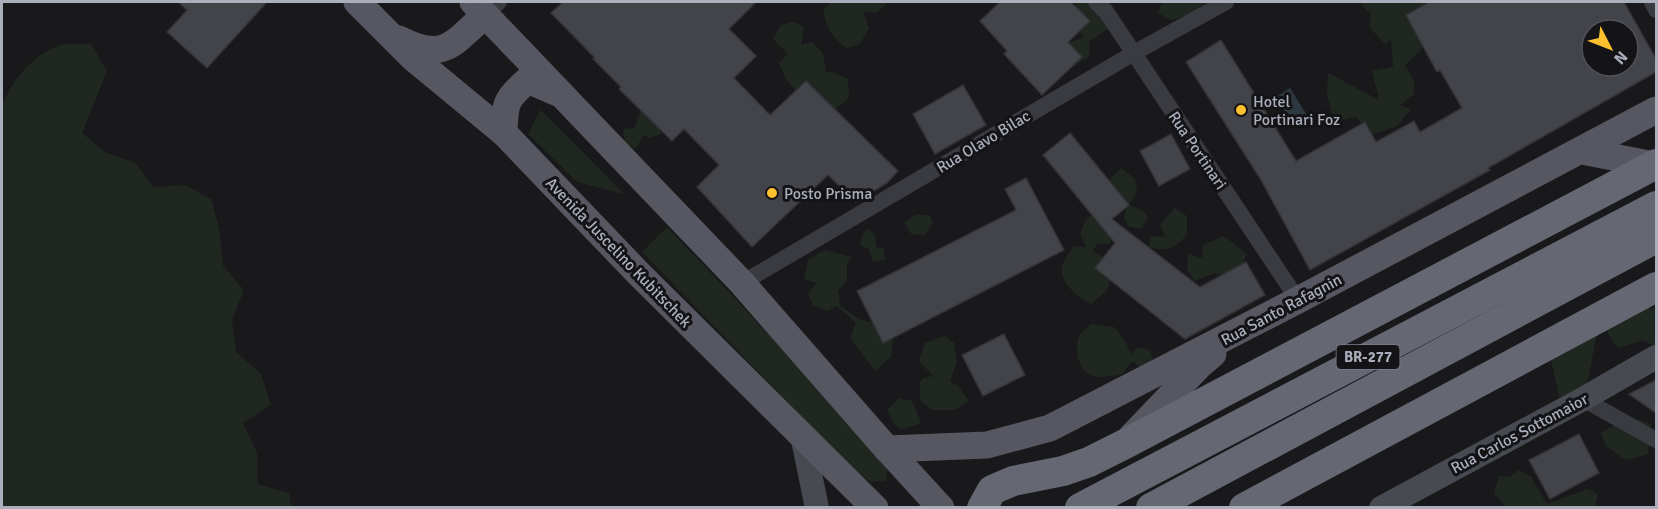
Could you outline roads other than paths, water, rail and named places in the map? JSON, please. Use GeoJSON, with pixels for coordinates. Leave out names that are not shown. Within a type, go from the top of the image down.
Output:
{"type":"FeatureCollection","features":[{"type":"Feature","properties":{"kind":"highway"},"geometry":{"type":"LineString","coordinates":[[982,507],[992,490],[1013,480],[1062,471],[1089,462],[1124,445],[1655,164]]}},
{"type":"Feature","properties":{"kind":"highway","name":"BR-277"},"geometry":{"type":"LineString","coordinates":[[1080,507],[1656,206]]}},
{"type":"Feature","properties":{"kind":"highway","name":"BR-277"},"geometry":{"type":"LineString","coordinates":[[1150,507],[1656,238]]}},
{"type":"Feature","properties":{"kind":"highway"},"geometry":{"type":"LineString","coordinates":[[1244,507],[1279,499],[1656,286]]}},
{"type":"Feature","properties":{"kind":"main road","name":"Avenida Juscelino Kubitschek"},"geometry":{"type":"LineString","coordinates":[[357,2],[412,57],[504,133],[638,273],[875,507]]}},
{"type":"Feature","properties":{"kind":"main road"},"geometry":{"type":"LineString","coordinates":[[388,33],[419,49],[435,51],[451,45],[486,6],[563,95],[742,284],[941,507]]}},
{"type":"Feature","properties":{"kind":"main road"},"geometry":{"type":"LineString","coordinates":[[504,133],[504,109],[512,94],[528,80],[563,95]]}},
{"type":"Feature","properties":{"kind":"main road","name":"Rua Santo Rafagnin"},"geometry":{"type":"LineString","coordinates":[[887,449],[987,445],[1050,428],[1249,326],[1656,110]]}},
{"type":"Feature","properties":{"kind":"main road"},"geometry":{"type":"LineString","coordinates":[[1582,150],[1655,164]]}},
{"type":"Feature","properties":{"kind":"main road"},"geometry":{"type":"LineString","coordinates":[[1124,445],[1200,365],[1249,326]]}},
{"type":"Feature","properties":{"kind":"street","name":"Rua Olavo Bilac"},"geometry":{"type":"LineString","coordinates":[[742,284],[1134,52],[1226,2]]}},
{"type":"Feature","properties":{"kind":"street"},"geometry":{"type":"LineString","coordinates":[[1652,2],[1656,9]]}},
{"type":"Feature","properties":{"kind":"street","name":"Rua Portinari"},"geometry":{"type":"LineString","coordinates":[[1107,5],[1134,52],[1298,300]]}},
{"type":"Feature","properties":{"kind":"street","name":"Rua Carlos Sottomaior"},"geometry":{"type":"LineString","coordinates":[[1381,507],[1583,399],[1656,357]]}},
{"type":"Feature","properties":{"kind":"street"},"geometry":{"type":"LineString","coordinates":[[1583,399],[1656,441]]}},
{"type":"Feature","properties":{"kind":"street"},"geometry":{"type":"LineString","coordinates":[[801,435],[817,507]]}},
{"type":"Feature","properties":{"kind":"place","name":"Hotel Portinari Foz"},"geometry":{"type":"Point","coordinates":[1241,110]}},
{"type":"Feature","properties":{"kind":"place","name":"Posto Prisma"},"geometry":{"type":"Point","coordinates":[772,193]}}]}
